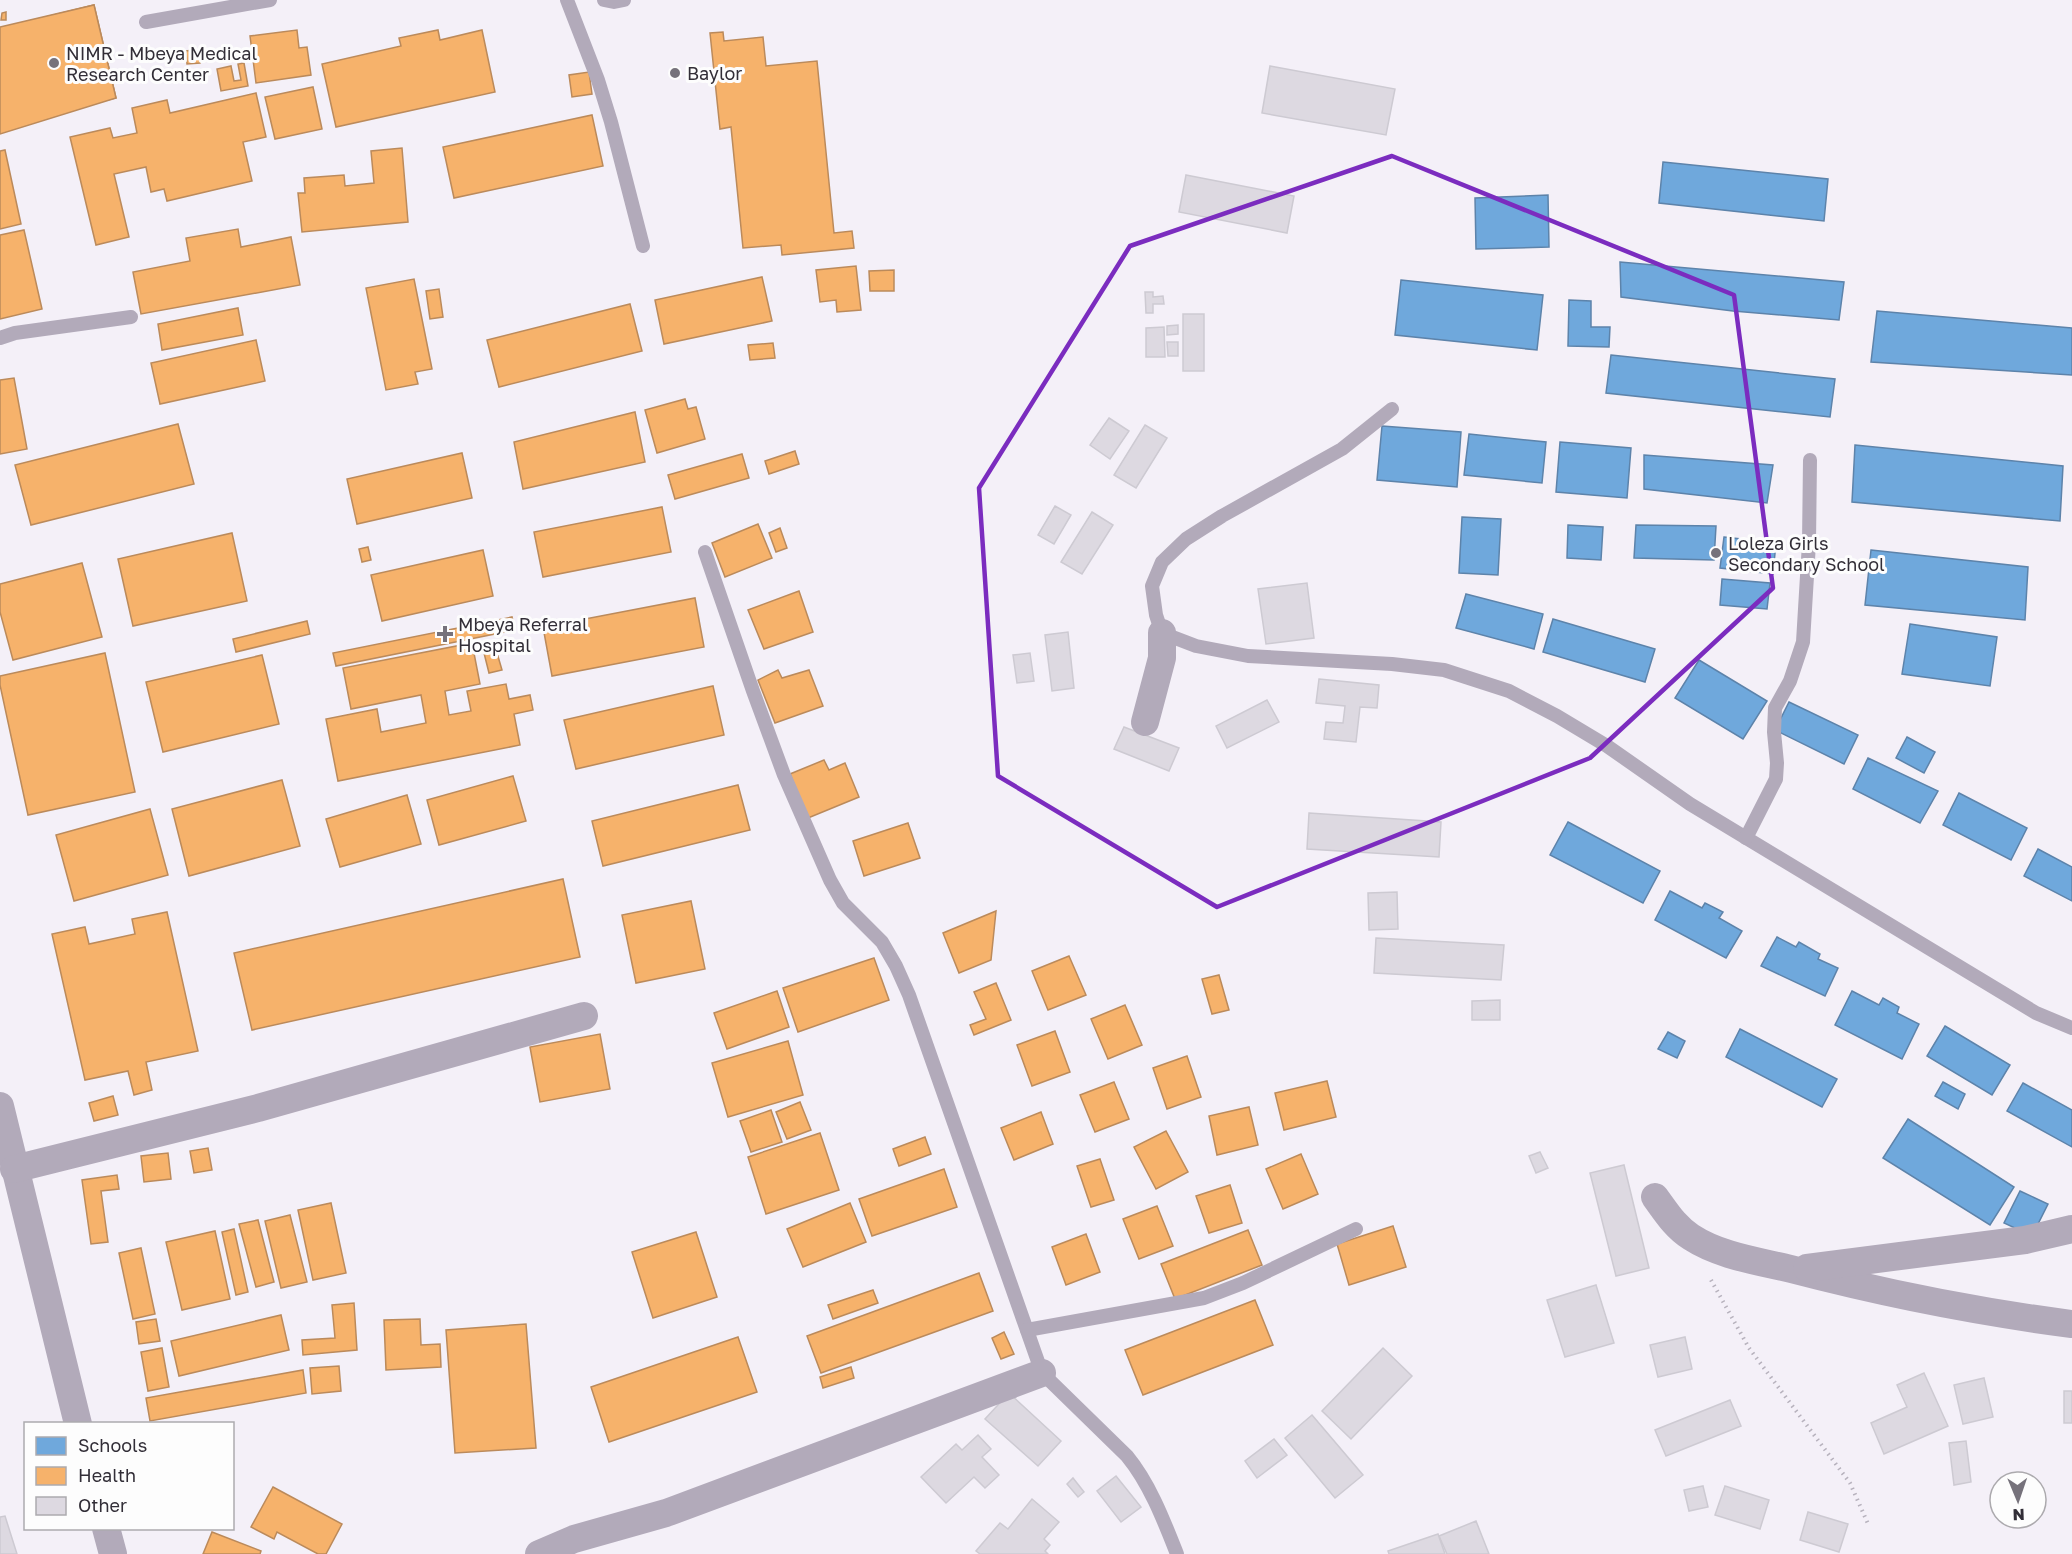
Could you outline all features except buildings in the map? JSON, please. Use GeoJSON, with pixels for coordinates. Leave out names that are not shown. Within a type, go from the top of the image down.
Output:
{"type":"FeatureCollection","features":[{"type":"Feature","properties":{"kind":"street"},"geometry":{"type":"LineString","coordinates":[[1145,722],[1162,658],[1162,633]]}},
{"type":"Feature","properties":{"kind":"street"},"geometry":{"type":"LineString","coordinates":[[14,1169],[258,1108],[584,1016]]}},
{"type":"Feature","properties":{"kind":"street"},"geometry":{"type":"LineString","coordinates":[[0,1106],[77,1422]]}},
{"type":"Feature","properties":{"kind":"street"},"geometry":{"type":"LineString","coordinates":[[1655,1197],[1676,1226],[1692,1238],[1737,1256],[1836,1281],[2018,1317],[2072,1324]]}},
{"type":"Feature","properties":{"kind":"street"},"geometry":{"type":"LineString","coordinates":[[1792,1270],[2025,1240],[2072,1229]]}},
{"type":"Feature","properties":{"kind":"street"},"geometry":{"type":"LineString","coordinates":[[539,1554],[579,1547],[1042,1373]]}},
{"type":"Feature","properties":{"kind":"street"},"geometry":{"type":"LineString","coordinates":[[107,1530],[113,1554]]}},
{"type":"Feature","properties":{"kind":"lane"},"geometry":{"type":"LineString","coordinates":[[146,22],[270,0]]}},
{"type":"Feature","properties":{"kind":"lane"},"geometry":{"type":"LineString","coordinates":[[567,0],[612,122],[643,246]]}},
{"type":"Feature","properties":{"kind":"lane"},"geometry":{"type":"LineString","coordinates":[[604,0],[614,2],[624,0]]}},
{"type":"Feature","properties":{"kind":"lane"},"geometry":{"type":"LineString","coordinates":[[0,338],[15,333],[131,317]]}},
{"type":"Feature","properties":{"kind":"lane"},"geometry":{"type":"LineString","coordinates":[[1392,409],[1342,449],[1222,516],[1186,539],[1162,562],[1152,586],[1156,615],[1162,633],[1197,646],[1248,656],[1392,664],[1444,670],[1509,691],[1607,746],[1690,804],[2036,1012],[2072,1028]]}},
{"type":"Feature","properties":{"kind":"lane"},"geometry":{"type":"LineString","coordinates":[[1746,838],[1776,779],[1778,763],[1774,708],[1790,681],[1803,642],[1809,543],[1810,460]]}},
{"type":"Feature","properties":{"kind":"lane"},"geometry":{"type":"LineString","coordinates":[[705,552],[784,776],[830,880],[843,903],[882,942],[909,995],[1042,1373],[1138,1469],[1177,1554]]}},
{"type":"Feature","properties":{"kind":"lane"},"geometry":{"type":"LineString","coordinates":[[1027,1330],[1204,1298],[1244,1283],[1356,1229]]}},
{"type":"Feature","properties":{"kind":"path"},"geometry":{"type":"LineString","coordinates":[[1692,1238],[1718,1294],[1749,1348],[1850,1483],[1869,1526]]}},
{"type":"Feature","properties":{"kind":"highlighted area"},"geometry":{"type":"Polygon","coordinates":[[[1392,156],[1734,295],[1773,588],[1590,758],[1217,907],[998,776],[979,488],[1130,246],[1392,156]]]}},
{"type":"Feature","properties":{"kind":"place","name":"NIMR - Mbeya Medical Research Center"},"geometry":{"type":"Point","coordinates":[54,63]}},
{"type":"Feature","properties":{"kind":"place","name":"Baylor"},"geometry":{"type":"Point","coordinates":[675,73]}},
{"type":"Feature","properties":{"kind":"place","name":"Loleza Girls Secondary School"},"geometry":{"type":"Point","coordinates":[1716,553]}},
{"type":"Feature","properties":{"kind":"place","name":"Mbeya Referral Hospital"},"geometry":{"type":"Point","coordinates":[445,634]}}]}
